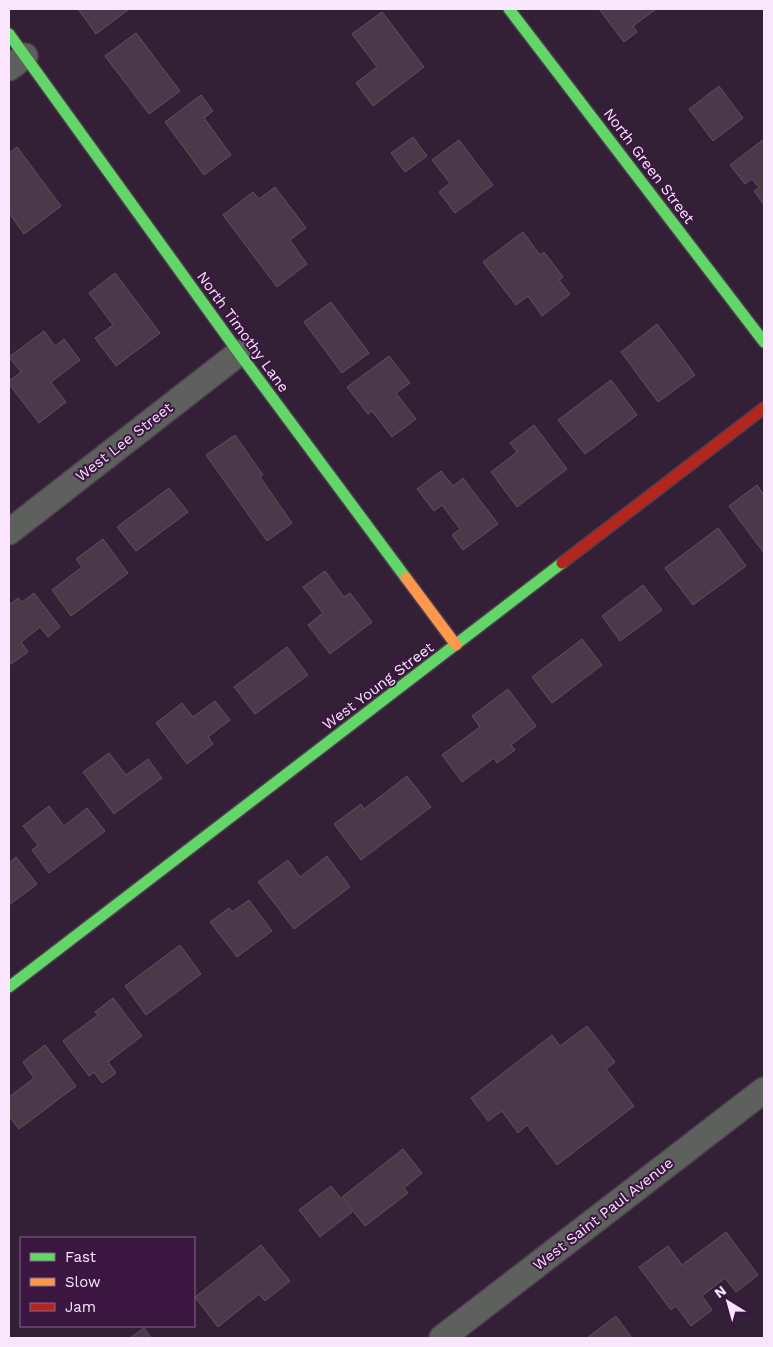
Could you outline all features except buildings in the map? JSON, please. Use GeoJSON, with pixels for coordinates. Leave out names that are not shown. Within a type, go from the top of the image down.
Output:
{"type":"FeatureCollection","features":[{"type":"Feature","properties":{"kind":"street","name":"North Green Street"},"geometry":{"type":"LineString","coordinates":[[509,9],[764,342]]}},
{"type":"Feature","properties":{"kind":"street","name":"North Timothy Lane"},"geometry":{"type":"LineString","coordinates":[[9,34],[17,62],[239,353],[456,645]]}},
{"type":"Feature","properties":{"kind":"street","name":"West Lee Street"},"geometry":{"type":"LineString","coordinates":[[9,532],[239,353]]}},
{"type":"Feature","properties":{"kind":"street","name":"West Young Street"},"geometry":{"type":"LineString","coordinates":[[9,987],[764,408]]}},
{"type":"Feature","properties":{"kind":"street","name":"West Saint Paul Avenue"},"geometry":{"type":"LineString","coordinates":[[442,1338],[764,1090]]}},
{"type":"Feature","properties":{"kind":"traffic: fast"},"geometry":{"type":"LineString","coordinates":[[509,9],[764,342]]}},
{"type":"Feature","properties":{"kind":"traffic: fast"},"geometry":{"type":"LineString","coordinates":[[9,34],[239,353],[406,578]]}},
{"type":"Feature","properties":{"kind":"traffic: fast"},"geometry":{"type":"LineString","coordinates":[[9,987],[562,563]]}},
{"type":"Feature","properties":{"kind":"traffic: slow"},"geometry":{"type":"LineString","coordinates":[[406,578],[456,645]]}},
{"type":"Feature","properties":{"kind":"traffic: jam"},"geometry":{"type":"LineString","coordinates":[[562,563],[764,408]]}}]}
